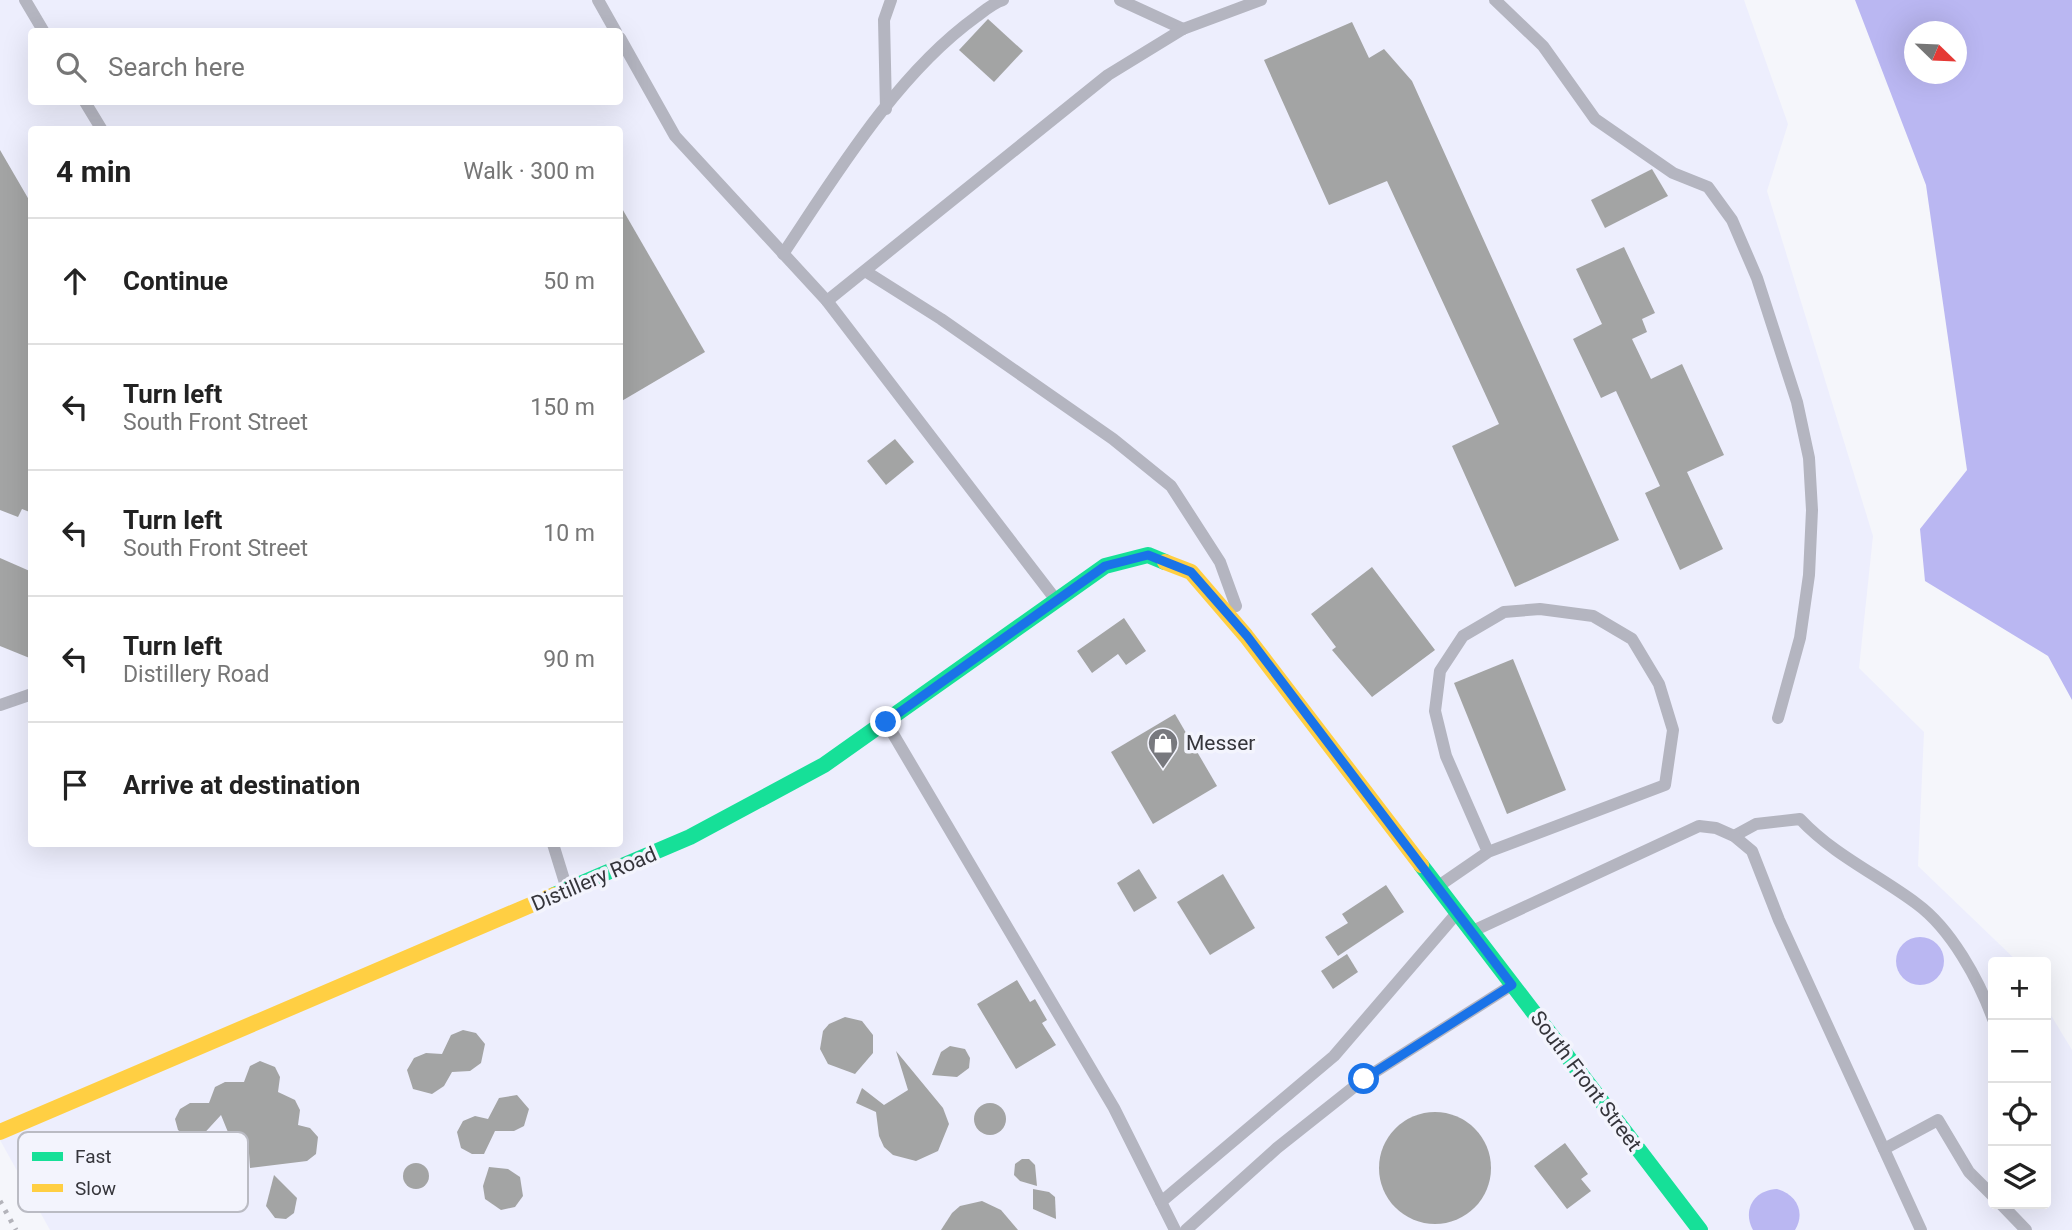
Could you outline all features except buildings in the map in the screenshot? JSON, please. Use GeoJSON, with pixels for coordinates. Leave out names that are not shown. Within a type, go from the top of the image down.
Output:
{"type":"FeatureCollection","features":[{"type":"Feature","properties":{"kind":"street","name":"South Front Street"},"geometry":{"type":"LineString","coordinates":[[1148,555],[1191,572],[1247,636],[1700,1230]]}},
{"type":"Feature","properties":{"kind":"street","name":"Distillery Road"},"geometry":{"type":"LineString","coordinates":[[0,1132],[690,837],[824,765],[1105,566],[1148,555]]}},
{"type":"Feature","properties":{"kind":"lane"},"geometry":{"type":"LineString","coordinates":[[25,0],[42,28]]}},
{"type":"Feature","properties":{"kind":"lane"},"geometry":{"type":"LineString","coordinates":[[598,0],[614,28]]}},
{"type":"Feature","properties":{"kind":"lane"},"geometry":{"type":"LineString","coordinates":[[886,109],[884,20],[891,0]]}},
{"type":"Feature","properties":{"kind":"lane"},"geometry":{"type":"LineString","coordinates":[[783,254],[846,159],[886,109],[959,30],[1003,0]]}},
{"type":"Feature","properties":{"kind":"lane"},"geometry":{"type":"LineString","coordinates":[[1120,0],[1183,29]]}},
{"type":"Feature","properties":{"kind":"lane"},"geometry":{"type":"LineString","coordinates":[[827,301],[1108,75],[1183,29],[1261,0]]}},
{"type":"Feature","properties":{"kind":"lane"},"geometry":{"type":"LineString","coordinates":[[1496,0],[1543,46],[1595,119],[1673,173],[1708,187],[1732,220],[1757,278],[1797,402],[1809,458],[1812,510],[1809,575],[1800,638],[1778,718]]}},
{"type":"Feature","properties":{"kind":"lane"},"geometry":{"type":"LineString","coordinates":[[623,43],[675,136],[827,301],[1057,601]]}},
{"type":"Feature","properties":{"kind":"lane"},"geometry":{"type":"LineString","coordinates":[[87,105],[100,126]]}},
{"type":"Feature","properties":{"kind":"lane"},"geometry":{"type":"LineString","coordinates":[[865,271],[941,319],[1101,431],[1171,486],[1220,562],[1247,636]]}},
{"type":"Feature","properties":{"kind":"lane"},"geometry":{"type":"LineString","coordinates":[[1437,887],[1488,852],[1665,785],[1673,730],[1658,684],[1632,639],[1593,616],[1540,609],[1504,612],[1463,636],[1440,671],[1435,711],[1446,756],[1488,852]]}},
{"type":"Feature","properties":{"kind":"lane"},"geometry":{"type":"LineString","coordinates":[[0,705],[28,695]]}},
{"type":"Feature","properties":{"kind":"lane"},"geometry":{"type":"LineString","coordinates":[[886,722],[1114,1108],[1175,1230]]}},
{"type":"Feature","properties":{"kind":"lane"},"geometry":{"type":"LineString","coordinates":[[1734,836],[1756,824],[1800,820],[1823,844],[1920,905],[1965,957],[1988,1008]]}},
{"type":"Feature","properties":{"kind":"lane"},"geometry":{"type":"LineString","coordinates":[[1472,932],[1699,826],[1716,828],[1734,836],[1752,851],[1779,920],[1921,1230]]}},
{"type":"Feature","properties":{"kind":"lane"},"geometry":{"type":"LineString","coordinates":[[553,847],[567,890]]}},
{"type":"Feature","properties":{"kind":"lane"},"geometry":{"type":"LineString","coordinates":[[1161,1202],[1335,1056],[1457,913]]}},
{"type":"Feature","properties":{"kind":"lane"},"geometry":{"type":"LineString","coordinates":[[1186,1230],[1277,1148],[1364,1079],[1512,985]]}},
{"type":"Feature","properties":{"kind":"lane"},"geometry":{"type":"LineString","coordinates":[[1884,1149],[1938,1120],[1969,1172],[1988,1191]]}},
{"type":"Feature","properties":{"kind":"lane"},"geometry":{"type":"LineString","coordinates":[[2006,1209],[2026,1230]]}},
{"type":"Feature","properties":{"kind":"shaded area"},"geometry":{"type":"Polygon","coordinates":[[[0,0],[1744,0],[1788,124],[1767,191],[1873,536],[1859,668],[1924,732],[1918,866],[2013,957],[1988,957],[1988,1209],[2051,1209],[2051,1015],[2072,1050],[2072,1230],[50,1230],[40,1212],[248,1212],[248,1132],[18,1132],[18,1172],[0,1140],[0,0]]]}},
{"type":"Feature","properties":{"kind":"water"},"geometry":{"type":"Polygon","coordinates":[[[1855,0],[2072,0],[2072,700],[2048,656],[1925,581],[1920,529],[1967,470],[1926,185],[1855,0]]]}},
{"type":"Feature","properties":{"kind":"water"},"geometry":{"type":"Polygon","coordinates":[[[1920,937],[1937,944],[1944,961],[1937,978],[1920,985],[1903,978],[1896,961],[1903,944],[1920,937]]]}},
{"type":"Feature","properties":{"kind":"water"},"geometry":{"type":"Polygon","coordinates":[[[1777,1189],[1794,1199],[1797,1205],[1800,1217],[1795,1230],[1753,1230],[1749,1215],[1752,1202],[1762,1193],[1777,1189]]]}},
{"type":"Feature","properties":{"kind":"railway"},"geometry":{"type":"LineString","coordinates":[[0,1201],[16,1230]]}},
{"type":"Feature","properties":{"kind":"traffic: fast"},"geometry":{"type":"LineString","coordinates":[[554,895],[690,837],[824,765],[1105,566],[1148,555],[1165,562]]}},
{"type":"Feature","properties":{"kind":"traffic: fast"},"geometry":{"type":"LineString","coordinates":[[1421,865],[1700,1230]]}},
{"type":"Feature","properties":{"kind":"traffic: slow"},"geometry":{"type":"LineString","coordinates":[[1165,562],[1191,572],[1246,636],[1421,865]]}},
{"type":"Feature","properties":{"kind":"traffic: slow"},"geometry":{"type":"LineString","coordinates":[[0,1132],[554,895]]}},
{"type":"Feature","properties":{"kind":"place","name":"Messer"},"geometry":{"type":"Point","coordinates":[1163,770]}},
{"type":"Feature","properties":{"kind":"route"},"geometry":{"type":"LineString","coordinates":[[886,722],[1105,566],[1148,555],[1191,572],[1247,636],[1512,985],[1364,1079]]}}]}
